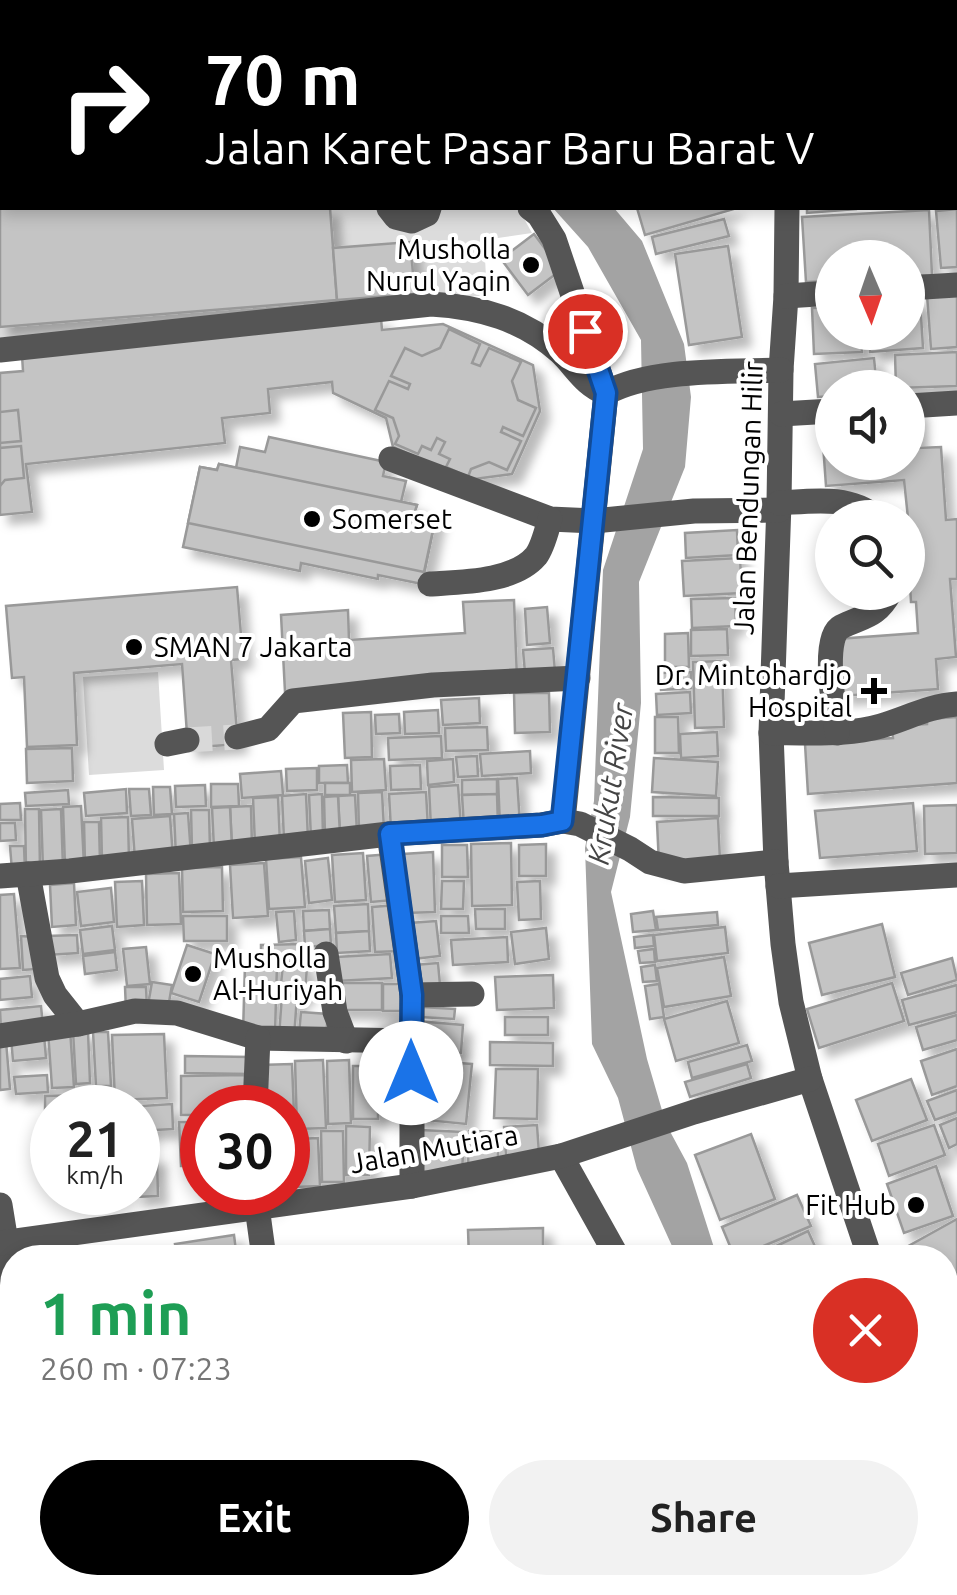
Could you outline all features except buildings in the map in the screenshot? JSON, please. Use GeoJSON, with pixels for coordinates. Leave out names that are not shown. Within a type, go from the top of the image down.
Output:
{"type":"FeatureCollection","features":[{"type":"Feature","properties":{"kind":"street"},"geometry":{"type":"LineString","coordinates":[[391,210],[396,217],[412,221],[429,210]]}},
{"type":"Feature","properties":{"kind":"street"},"geometry":{"type":"LineString","coordinates":[[533,210],[554,239],[606,393],[601,521],[578,678],[571,822]]}},
{"type":"Feature","properties":{"kind":"street","name":"Jalan Bendungan Hilir"},"geometry":{"type":"LineString","coordinates":[[787,210],[771,732],[777,874],[791,1002],[810,1079],[866,1245]]}},
{"type":"Feature","properties":{"kind":"street"},"geometry":{"type":"LineString","coordinates":[[925,287],[957,285]]}},
{"type":"Feature","properties":{"kind":"street"},"geometry":{"type":"LineString","coordinates":[[786,296],[815,294]]}},
{"type":"Feature","properties":{"kind":"street"},"geometry":{"type":"LineString","coordinates":[[0,350],[432,304],[465,306],[520,324],[564,355],[590,385],[606,393]]}},
{"type":"Feature","properties":{"kind":"street"},"geometry":{"type":"LineString","coordinates":[[606,393],[639,380],[705,372],[781,370]]}},
{"type":"Feature","properties":{"kind":"street"},"geometry":{"type":"LineString","coordinates":[[925,405],[957,403]]}},
{"type":"Feature","properties":{"kind":"street"},"geometry":{"type":"LineString","coordinates":[[781,414],[815,412]]}},
{"type":"Feature","properties":{"kind":"street"},"geometry":{"type":"LineString","coordinates":[[391,459],[550,519],[601,521],[815,503]]}},
{"type":"Feature","properties":{"kind":"street"},"geometry":{"type":"LineString","coordinates":[[430,584],[474,582],[512,572],[537,555],[550,519]]}},
{"type":"Feature","properties":{"kind":"street"},"geometry":{"type":"LineString","coordinates":[[837,732],[830,657],[834,632],[877,610]]}},
{"type":"Feature","properties":{"kind":"street"},"geometry":{"type":"LineString","coordinates":[[237,737],[268,729],[293,701],[433,686],[578,678]]}},
{"type":"Feature","properties":{"kind":"street"},"geometry":{"type":"LineString","coordinates":[[771,732],[837,732],[880,727],[938,706],[957,704]]}},
{"type":"Feature","properties":{"kind":"street"},"geometry":{"type":"LineString","coordinates":[[0,876],[390,834],[571,822],[661,866],[684,870],[957,875]]}},
{"type":"Feature","properties":{"kind":"street"},"geometry":{"type":"LineString","coordinates":[[390,834],[412,995],[412,1186]]}},
{"type":"Feature","properties":{"kind":"street"},"geometry":{"type":"LineString","coordinates":[[28,874],[46,978],[78,1024]]}},
{"type":"Feature","properties":{"kind":"street"},"geometry":{"type":"LineString","coordinates":[[326,954],[335,1012],[346,1040]]}},
{"type":"Feature","properties":{"kind":"street"},"geometry":{"type":"LineString","coordinates":[[412,995],[472,994]]}},
{"type":"Feature","properties":{"kind":"street"},"geometry":{"type":"LineString","coordinates":[[0,1036],[135,1012],[177,1013],[258,1038],[410,1041]]}},
{"type":"Feature","properties":{"kind":"street"},"geometry":{"type":"LineString","coordinates":[[257,1085],[258,1038]]}},
{"type":"Feature","properties":{"kind":"street","name":"Jalan Mutiara"},"geometry":{"type":"LineString","coordinates":[[310,1195],[412,1186],[560,1156],[810,1079]]}},
{"type":"Feature","properties":{"kind":"street"},"geometry":{"type":"LineString","coordinates":[[560,1156],[611,1245]]}},
{"type":"Feature","properties":{"kind":"street"},"geometry":{"type":"LineString","coordinates":[[0,1205],[3,1242]]}},
{"type":"Feature","properties":{"kind":"street","name":"Jalan Mutiara"},"geometry":{"type":"LineString","coordinates":[[3,1242],[180,1212]]}},
{"type":"Feature","properties":{"kind":"street"},"geometry":{"type":"LineString","coordinates":[[257,1215],[262,1245]]}},
{"type":"Feature","properties":{"kind":"shaded area"},"geometry":{"type":"Polygon","coordinates":[[[0,210],[517,210],[532,233],[484,240],[487,295],[0,346],[0,210]]]}},
{"type":"Feature","properties":{"kind":"shaded area"},"geometry":{"type":"Polygon","coordinates":[[[158,672],[164,770],[89,775],[83,677],[158,672]]]}},
{"type":"Feature","properties":{"kind":"water","name":"Krukut River"},"geometry":{"type":"Polygon","coordinates":[[[555,210],[616,210],[642,241],[684,344],[691,397],[685,467],[639,582],[641,703],[630,817],[611,892],[647,1059],[666,1124],[687,1163],[713,1245],[672,1245],[637,1169],[618,1098],[592,1044],[585,848],[594,801],[603,570],[643,449],[641,340],[588,247],[555,210]]]}},
{"type":"Feature","properties":{"kind":"tunnel"},"geometry":{"type":"LineString","coordinates":[[187,740],[237,737]]}},
{"type":"Feature","properties":{"kind":"place","name":"Musholla Nurul Yaqin"},"geometry":{"type":"Point","coordinates":[531,265]}},
{"type":"Feature","properties":{"kind":"place","name":"Somerset"},"geometry":{"type":"Point","coordinates":[312,519]}},
{"type":"Feature","properties":{"kind":"place","name":"SMAN 7 Jakarta"},"geometry":{"type":"Point","coordinates":[134,647]}},
{"type":"Feature","properties":{"kind":"place","name":"Dr. Mintohardjo Hospital"},"geometry":{"type":"Point","coordinates":[874,691]}},
{"type":"Feature","properties":{"kind":"place","name":"Musholla Al-Huriyah"},"geometry":{"type":"Point","coordinates":[193,974]}},
{"type":"Feature","properties":{"kind":"place","name":"Fit Hub"},"geometry":{"type":"Point","coordinates":[916,1205]}},
{"type":"Feature","properties":{"kind":"route"},"geometry":{"type":"LineString","coordinates":[[411,1073],[412,995],[390,834],[562,821],[606,393],[585,331]]}}]}
